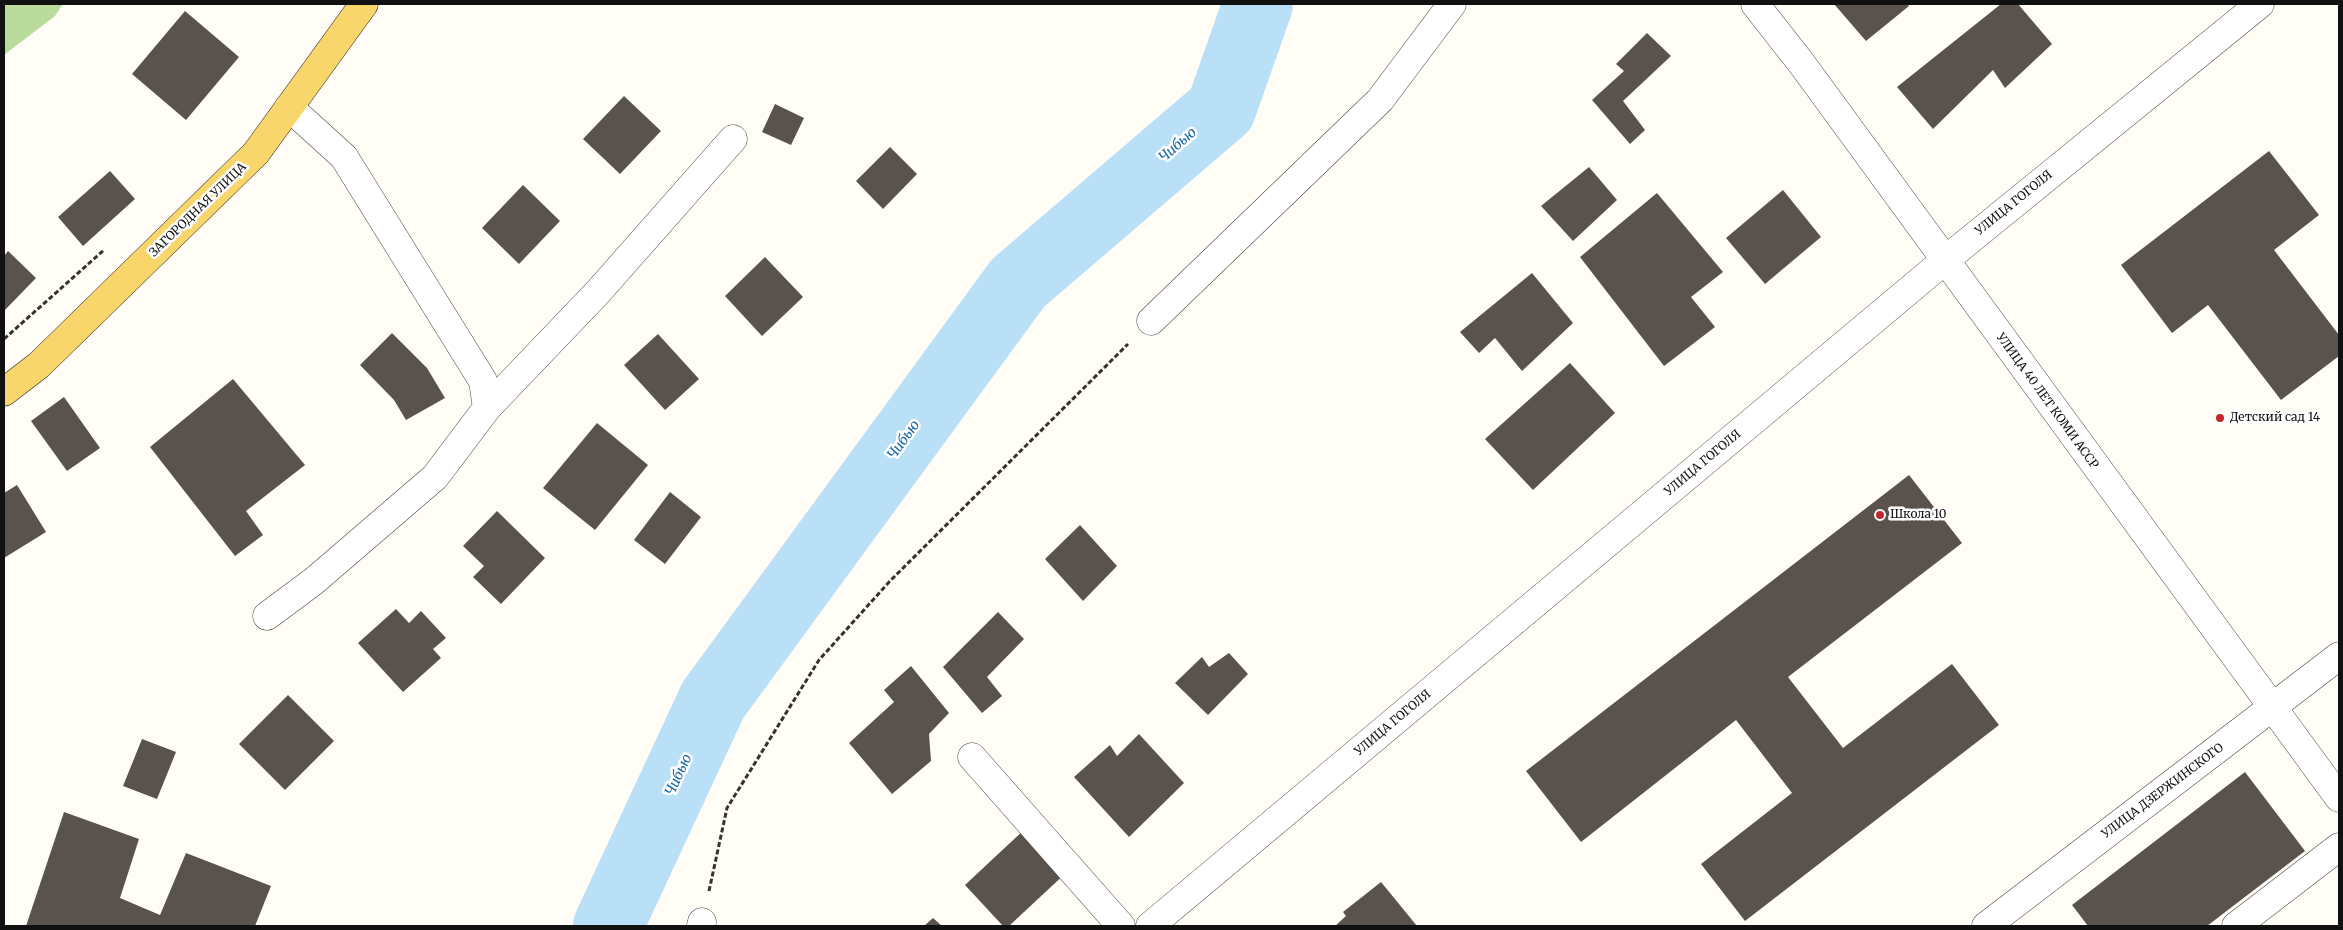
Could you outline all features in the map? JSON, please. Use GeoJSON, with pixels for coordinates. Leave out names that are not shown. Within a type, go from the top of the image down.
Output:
{"type":"FeatureCollection","features":[{"type":"Feature","properties":{"kind":"main road","name":"ЗАГОРОДНАЯ УЛИЦА"},"geometry":{"type":"LineString","coordinates":[[4,392],[39,365],[256,153],[364,4]]}},
{"type":"Feature","properties":{"kind":"street"},"geometry":{"type":"LineString","coordinates":[[1151,321],[1380,100],[1452,4]]}},
{"type":"Feature","properties":{"kind":"street","name":"УЛИЦА 40 ЛЕТ КОМИ АССР"},"geometry":{"type":"LineString","coordinates":[[1755,4],[1802,64],[1944,261],[2339,798]]}},
{"type":"Feature","properties":{"kind":"street","name":"УЛИЦА ГОГОЛЯ"},"geometry":{"type":"LineString","coordinates":[[1150,926],[1944,261],[2260,4]]}},
{"type":"Feature","properties":{"kind":"street"},"geometry":{"type":"LineString","coordinates":[[290,107],[344,157],[483,381],[487,408]]}},
{"type":"Feature","properties":{"kind":"street"},"geometry":{"type":"LineString","coordinates":[[267,616],[314,581],[435,477],[487,408],[598,292],[733,139]]}},
{"type":"Feature","properties":{"kind":"street","name":"УЛИЦА ДЗЕРЖИНСКОГО"},"geometry":{"type":"LineString","coordinates":[[1986,926],[2339,656]]}},
{"type":"Feature","properties":{"kind":"street"},"geometry":{"type":"LineString","coordinates":[[972,757],[1121,926]]}},
{"type":"Feature","properties":{"kind":"street"},"geometry":{"type":"LineString","coordinates":[[2236,926],[2339,847]]}},
{"type":"Feature","properties":{"kind":"path"},"geometry":{"type":"LineString","coordinates":[[4,339],[107,248]]}},
{"type":"Feature","properties":{"kind":"path"},"geometry":{"type":"LineString","coordinates":[[701,924],[727,808],[819,660],[890,581],[1151,321]]}},
{"type":"Feature","properties":{"kind":"green space"},"geometry":{"type":"Polygon","coordinates":[[[4,4],[63,4],[55,16],[4,55],[4,4]]]}},
{"type":"Feature","properties":{"kind":"building"},"geometry":{"type":"Polygon","coordinates":[[[1834,4],[1907,4],[1909,6],[1866,41],[1834,4]]]}},
{"type":"Feature","properties":{"kind":"building"},"geometry":{"type":"Polygon","coordinates":[[[2001,4],[2018,4],[2052,44],[2005,88],[1993,70],[1933,129],[1897,87],[2001,4]]]}},
{"type":"Feature","properties":{"kind":"building"},"geometry":{"type":"Polygon","coordinates":[[[185,11],[239,57],[186,120],[132,74],[185,11]]]}},
{"type":"Feature","properties":{"kind":"building"},"geometry":{"type":"Polygon","coordinates":[[[1647,33],[1671,56],[1623,101],[1645,130],[1630,144],[1592,100],[1624,71],[1616,64],[1647,33]]]}},
{"type":"Feature","properties":{"kind":"building"},"geometry":{"type":"Polygon","coordinates":[[[624,96],[661,131],[620,174],[583,139],[624,96]]]}},
{"type":"Feature","properties":{"kind":"building"},"geometry":{"type":"Polygon","coordinates":[[[775,104],[804,118],[791,145],[762,132],[775,104]]]}},
{"type":"Feature","properties":{"kind":"building"},"geometry":{"type":"Polygon","coordinates":[[[890,147],[917,174],[883,209],[856,181],[890,147]]]}},
{"type":"Feature","properties":{"kind":"building"},"geometry":{"type":"Polygon","coordinates":[[[2269,151],[2319,215],[2274,250],[2339,335],[2339,356],[2281,400],[2208,305],[2172,333],[2121,265],[2269,151]]]}},
{"type":"Feature","properties":{"kind":"building"},"geometry":{"type":"Polygon","coordinates":[[[1589,167],[1617,200],[1573,241],[1541,206],[1589,167]]]}},
{"type":"Feature","properties":{"kind":"building"},"geometry":{"type":"Polygon","coordinates":[[[110,171],[135,199],[83,246],[58,217],[110,171]]]}},
{"type":"Feature","properties":{"kind":"building"},"geometry":{"type":"Polygon","coordinates":[[[523,185],[560,221],[519,264],[482,228],[523,185]]]}},
{"type":"Feature","properties":{"kind":"building"},"geometry":{"type":"Polygon","coordinates":[[[1783,190],[1821,237],[1765,284],[1726,238],[1783,190]]]}},
{"type":"Feature","properties":{"kind":"building"},"geometry":{"type":"Polygon","coordinates":[[[1657,193],[1723,272],[1691,297],[1715,327],[1664,366],[1580,257],[1657,193]]]}},
{"type":"Feature","properties":{"kind":"building"},"geometry":{"type":"Polygon","coordinates":[[[8,251],[36,278],[4,311],[4,256],[8,251]]]}},
{"type":"Feature","properties":{"kind":"building"},"geometry":{"type":"Polygon","coordinates":[[[765,257],[803,297],[762,336],[725,296],[765,257]]]}},
{"type":"Feature","properties":{"kind":"building"},"geometry":{"type":"Polygon","coordinates":[[[1532,273],[1573,323],[1522,371],[1495,338],[1479,353],[1460,332],[1532,273]]]}},
{"type":"Feature","properties":{"kind":"building"},"geometry":{"type":"Polygon","coordinates":[[[392,333],[427,368],[445,398],[406,420],[394,400],[360,365],[392,333]]]}},
{"type":"Feature","properties":{"kind":"building"},"geometry":{"type":"Polygon","coordinates":[[[658,334],[699,379],[665,410],[624,365],[658,334]]]}},
{"type":"Feature","properties":{"kind":"building"},"geometry":{"type":"Polygon","coordinates":[[[1570,363],[1615,413],[1533,490],[1485,439],[1570,363]]]}},
{"type":"Feature","properties":{"kind":"building"},"geometry":{"type":"Polygon","coordinates":[[[233,379],[305,465],[246,511],[263,535],[235,556],[150,447],[233,379]]]}},
{"type":"Feature","properties":{"kind":"building"},"geometry":{"type":"Polygon","coordinates":[[[64,397],[100,448],[67,471],[31,421],[64,397]]]}},
{"type":"Feature","properties":{"kind":"building"},"geometry":{"type":"Polygon","coordinates":[[[597,423],[648,465],[595,530],[543,488],[597,423]]]}},
{"type":"Feature","properties":{"kind":"building"},"geometry":{"type":"Polygon","coordinates":[[[1909,475],[1962,543],[1788,677],[1843,748],[1952,664],[1999,725],[1745,921],[1701,864],[1792,793],[1736,720],[1581,842],[1526,771],[1909,475]]]}},
{"type":"Feature","properties":{"kind":"building"},"geometry":{"type":"Polygon","coordinates":[[[17,485],[46,532],[4,558],[4,493],[17,485]]]}},
{"type":"Feature","properties":{"kind":"building"},"geometry":{"type":"Polygon","coordinates":[[[670,492],[701,517],[665,564],[634,540],[670,492]]]}},
{"type":"Feature","properties":{"kind":"building"},"geometry":{"type":"Polygon","coordinates":[[[497,511],[545,558],[501,604],[473,577],[484,566],[463,546],[497,511]]]}},
{"type":"Feature","properties":{"kind":"building"},"geometry":{"type":"Polygon","coordinates":[[[1080,525],[1117,566],[1083,601],[1045,559],[1080,525]]]}},
{"type":"Feature","properties":{"kind":"building"},"geometry":{"type":"Polygon","coordinates":[[[396,609],[409,623],[421,611],[446,638],[433,649],[441,658],[403,692],[358,643],[396,609]]]}},
{"type":"Feature","properties":{"kind":"building"},"geometry":{"type":"Polygon","coordinates":[[[998,612],[1024,639],[987,677],[1002,696],[982,713],[943,667],[998,612]]]}},
{"type":"Feature","properties":{"kind":"building"},"geometry":{"type":"Polygon","coordinates":[[[1229,653],[1248,674],[1208,715],[1175,683],[1202,657],[1209,667],[1229,653]]]}},
{"type":"Feature","properties":{"kind":"building"},"geometry":{"type":"Polygon","coordinates":[[[911,666],[949,713],[929,734],[931,761],[892,794],[849,743],[894,702],[884,690],[911,666]]]}},
{"type":"Feature","properties":{"kind":"building"},"geometry":{"type":"Polygon","coordinates":[[[288,695],[334,741],[285,790],[239,744],[288,695]]]}},
{"type":"Feature","properties":{"kind":"building"},"geometry":{"type":"Polygon","coordinates":[[[1139,734],[1184,783],[1129,837],[1074,777],[1110,745],[1117,756],[1139,734]]]}},
{"type":"Feature","properties":{"kind":"building"},"geometry":{"type":"Polygon","coordinates":[[[142,739],[176,752],[157,799],[123,786],[142,739]]]}},
{"type":"Feature","properties":{"kind":"building"},"geometry":{"type":"Polygon","coordinates":[[[2245,772],[2305,851],[2207,926],[2088,926],[2072,905],[2245,772]]]}},
{"type":"Feature","properties":{"kind":"building"},"geometry":{"type":"Polygon","coordinates":[[[64,812],[139,839],[120,898],[160,915],[186,853],[271,886],[255,926],[26,926],[64,812]]]}},
{"type":"Feature","properties":{"kind":"building"},"geometry":{"type":"Polygon","coordinates":[[[1026,828],[1068,871],[1009,926],[1003,926],[965,885],[1026,828]]]}},
{"type":"Feature","properties":{"kind":"building"},"geometry":{"type":"Polygon","coordinates":[[[1381,882],[1417,926],[1335,926],[1346,916],[1343,912],[1381,882]]]}},
{"type":"Feature","properties":{"kind":"building"},"geometry":{"type":"Polygon","coordinates":[[[933,918],[942,926],[924,926],[933,918]]]}},
{"type":"Feature","properties":{"kind":"waterway","name":"Чибью"},"geometry":{"type":"LineString","coordinates":[[608,926],[713,700],[1018,283],[1221,109],[1258,4]]}},
{"type":"Feature","properties":{"kind":"place","name":"Детский сад 14"},"geometry":{"type":"Point","coordinates":[2220,418]}},
{"type":"Feature","properties":{"kind":"place","name":"Школа 10"},"geometry":{"type":"Point","coordinates":[1880,515]}}]}
